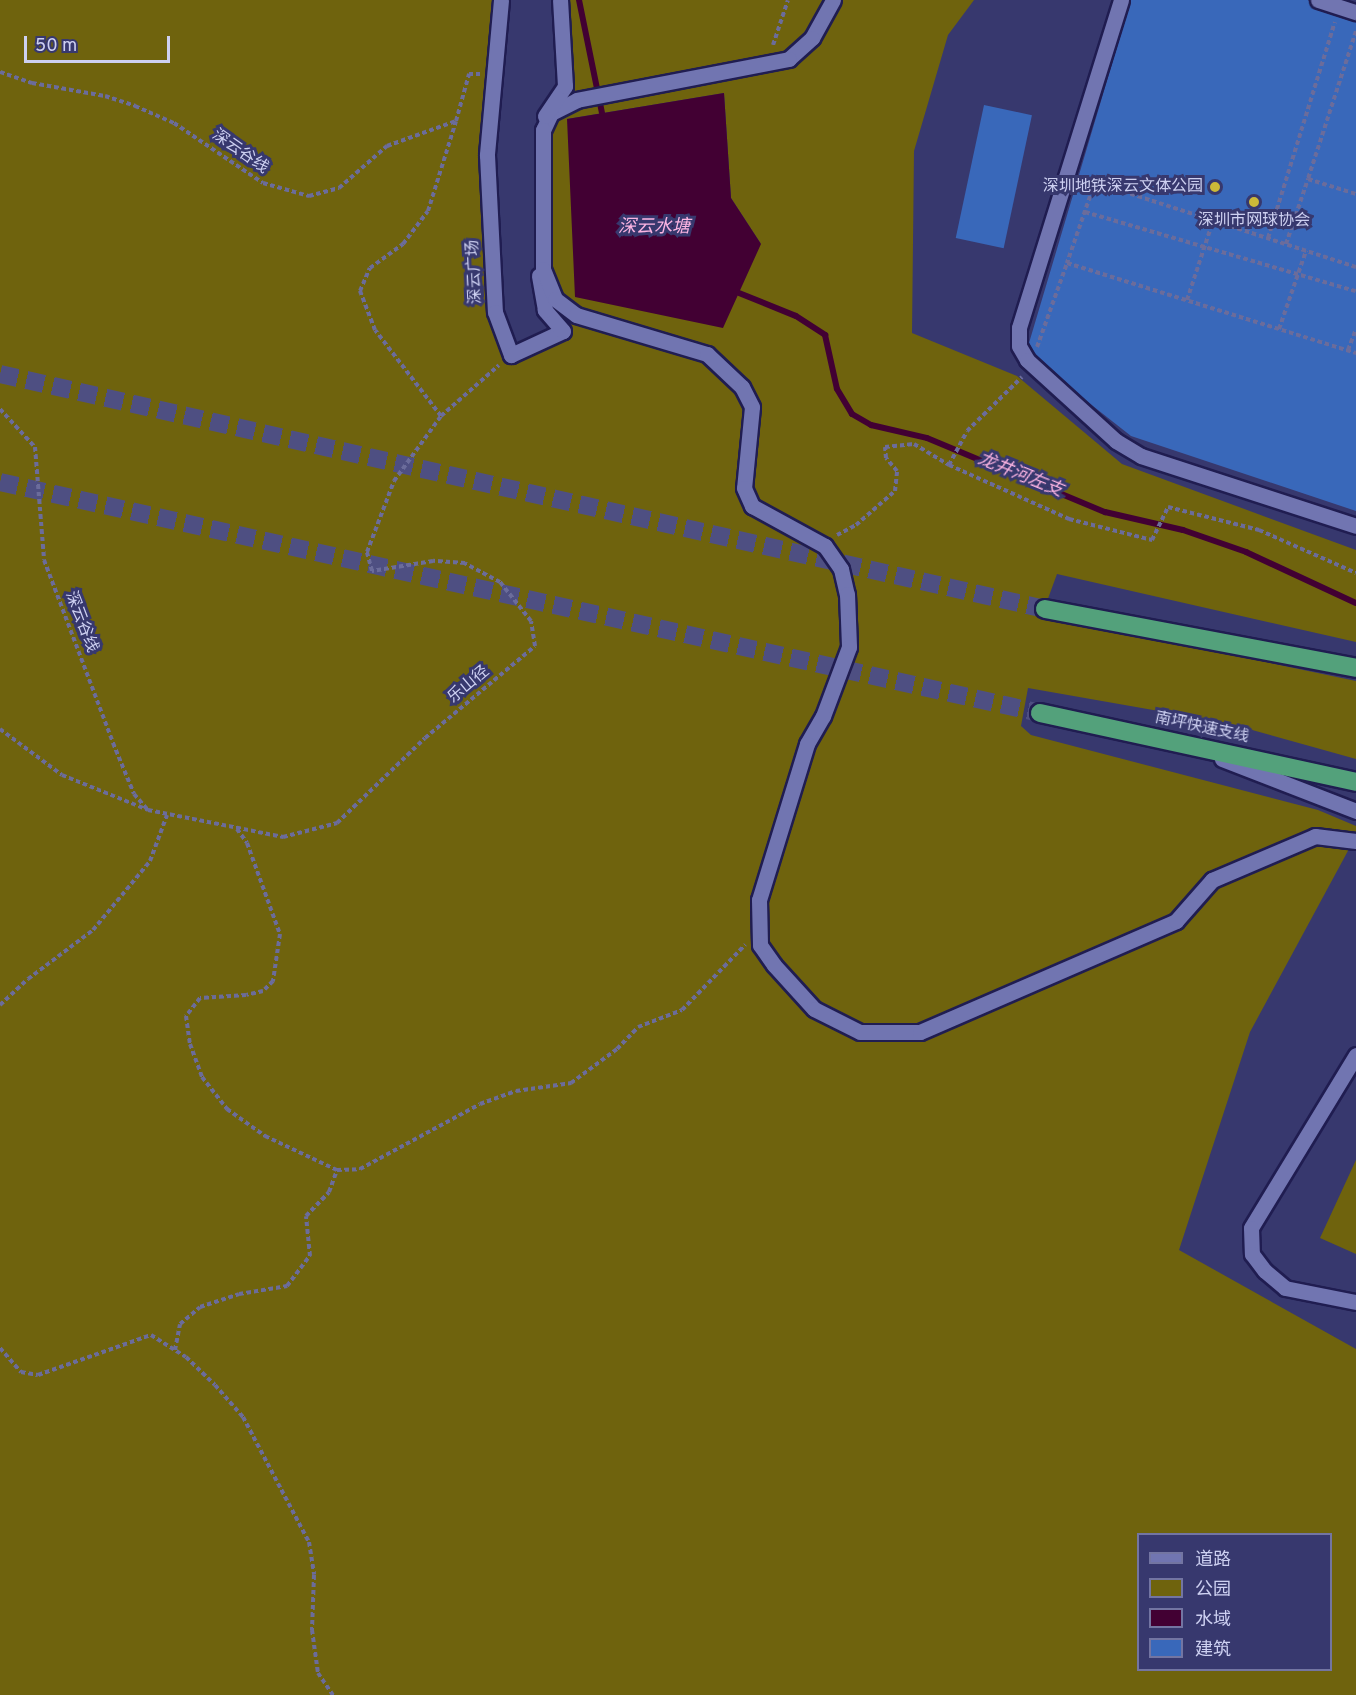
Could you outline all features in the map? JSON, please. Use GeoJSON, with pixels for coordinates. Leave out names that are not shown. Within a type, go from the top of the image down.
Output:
{"type":"FeatureCollection","features":[{"type":"Feature","properties":{"kind":"highway"},"geometry":{"type":"LineString","coordinates":[[1045,609],[1356,668]]}},
{"type":"Feature","properties":{"kind":"highway","name":"南坪快速支线"},"geometry":{"type":"LineString","coordinates":[[1040,713],[1356,782]]}},
{"type":"Feature","properties":{"kind":"street","name":"深云广场"},"geometry":{"type":"LineString","coordinates":[[501,0],[487,155],[495,312],[510,355]]}},
{"type":"Feature","properties":{"kind":"street"},"geometry":{"type":"LineString","coordinates":[[510,355],[562,332],[545,310],[538,270],[542,121],[565,86],[560,0]]}},
{"type":"Feature","properties":{"kind":"street"},"geometry":{"type":"LineString","coordinates":[[833,0],[812,38],[789,59],[619,90],[577,100],[551,113],[543,130],[543,269],[555,298],[576,315],[707,354],[742,387],[752,407],[744,488],[752,506],[825,546],[841,569],[847,594],[849,647],[823,716],[807,744],[763,889],[757,923],[760,945],[774,966],[814,1009],[860,1032],[920,1032],[1130,944],[1176,921],[1212,880],[1315,836],[1347,837],[1356,841]]}},
{"type":"Feature","properties":{"kind":"street"},"geometry":{"type":"LineString","coordinates":[[1121,0],[1019,328],[1019,346],[1028,360],[1116,441],[1142,456],[1356,526]]}},
{"type":"Feature","properties":{"kind":"street"},"geometry":{"type":"LineString","coordinates":[[1318,0],[1356,12]]}},
{"type":"Feature","properties":{"kind":"street"},"geometry":{"type":"LineString","coordinates":[[1177,743],[1356,811]]}},
{"type":"Feature","properties":{"kind":"street"},"geometry":{"type":"LineString","coordinates":[[1356,1054],[1251,1228],[1252,1254],[1265,1271],[1285,1288],[1356,1302]]}},
{"type":"Feature","properties":{"kind":"path"},"geometry":{"type":"LineString","coordinates":[[759,66],[777,38],[788,0]]}},
{"type":"Feature","properties":{"kind":"path"},"geometry":{"type":"LineString","coordinates":[[1268,238],[1340,7]]}},
{"type":"Feature","properties":{"kind":"path"},"geometry":{"type":"LineString","coordinates":[[1286,244],[1356,31]]}},
{"type":"Feature","properties":{"kind":"path","name":"深云谷线"},"geometry":{"type":"LineString","coordinates":[[0,72],[135,106],[174,123],[263,183],[309,196],[339,188],[387,146],[456,121]]}},
{"type":"Feature","properties":{"kind":"path"},"geometry":{"type":"LineString","coordinates":[[441,416],[375,330],[360,291],[370,268],[404,244],[428,211],[469,74],[495,73]]}},
{"type":"Feature","properties":{"kind":"path"},"geometry":{"type":"LineString","coordinates":[[1308,179],[1356,194]]}},
{"type":"Feature","properties":{"kind":"path"},"geometry":{"type":"LineString","coordinates":[[1036,351],[1095,182],[1356,267]]}},
{"type":"Feature","properties":{"kind":"path"},"geometry":{"type":"LineString","coordinates":[[1085,212],[1356,291]]}},
{"type":"Feature","properties":{"kind":"path"},"geometry":{"type":"LineString","coordinates":[[1187,300],[1213,220]]}},
{"type":"Feature","properties":{"kind":"path"},"geometry":{"type":"LineString","coordinates":[[1279,329],[1306,251]]}},
{"type":"Feature","properties":{"kind":"path"},"geometry":{"type":"LineString","coordinates":[[1067,263],[1356,353]]}},
{"type":"Feature","properties":{"kind":"path"},"geometry":{"type":"LineString","coordinates":[[1348,350],[1356,329]]}},
{"type":"Feature","properties":{"kind":"path","name":"乐山径"},"geometry":{"type":"LineString","coordinates":[[0,729],[62,775],[148,810],[283,837],[337,823],[425,738],[535,646],[531,621],[500,582],[465,563],[433,561],[372,571],[367,552],[394,481],[441,416],[510,355]]}},
{"type":"Feature","properties":{"kind":"path"},"geometry":{"type":"LineString","coordinates":[[949,465],[967,430],[1028,371]]}},
{"type":"Feature","properties":{"kind":"path","name":"深云谷线"},"geometry":{"type":"LineString","coordinates":[[0,409],[35,447],[44,560],[134,794],[148,810]]}},
{"type":"Feature","properties":{"kind":"path"},"geometry":{"type":"LineString","coordinates":[[825,546],[895,491],[897,471],[886,458],[885,447],[914,444],[949,465],[1069,519],[1152,540],[1168,507],[1259,530],[1356,573]]}},
{"type":"Feature","properties":{"kind":"path"},"geometry":{"type":"LineString","coordinates":[[0,1005],[28,979],[93,930],[150,861],[167,815]]}},
{"type":"Feature","properties":{"kind":"path"},"geometry":{"type":"LineString","coordinates":[[237,829],[247,843],[280,934],[273,981],[263,991],[246,995],[200,998],[186,1016],[190,1044],[202,1077],[227,1109],[264,1136],[338,1170],[360,1169],[480,1104],[516,1091],[571,1083],[617,1049],[638,1027],[682,1010],[743,945],[760,945]]}},
{"type":"Feature","properties":{"kind":"path"},"geometry":{"type":"LineString","coordinates":[[175,1350],[180,1324],[200,1307],[239,1294],[287,1286],[310,1256],[306,1216],[329,1192],[338,1170]]}},
{"type":"Feature","properties":{"kind":"path"},"geometry":{"type":"LineString","coordinates":[[0,1348],[21,1371],[38,1375],[151,1335],[175,1350],[215,1385],[243,1417],[309,1542],[314,1575],[312,1630],[318,1673],[333,1695]]}},
{"type":"Feature","properties":{"kind":"green space"},"geometry":{"type":"Polygon","coordinates":[[[0,0],[501,0],[487,155],[495,312],[510,354],[562,331],[545,310],[542,121],[565,86],[560,0],[974,0],[948,35],[914,151],[912,333],[1017,376],[1122,464],[1356,550],[1356,642],[1057,574],[1042,615],[1356,681],[1356,759],[1227,723],[1028,688],[1021,726],[1031,735],[1318,810],[1356,826],[1356,836],[1250,1032],[1179,1250],[1356,1349],[1356,1695],[0,1695],[0,0]],[[724,93],[567,119],[761,244],[731,198],[724,93]]]}},
{"type":"Feature","properties":{"kind":"green space"},"geometry":{"type":"Polygon","coordinates":[[[1356,1160],[1356,1254],[1320,1238],[1356,1160]]]}},
{"type":"Feature","properties":{"kind":"water","name":"深云水塘"},"geometry":{"type":"Polygon","coordinates":[[[724,93],[731,198],[761,244],[723,328],[575,297],[567,119],[724,93]]]}},
{"type":"Feature","properties":{"kind":"building","name":"深圳地铁深云文体公园"},"geometry":{"type":"Polygon","coordinates":[[[1131,0],[1308,0],[1315,9],[1356,22],[1356,511],[1131,436],[1084,399],[1035,354],[1029,343],[1131,0]]]}},
{"type":"Feature","properties":{"kind":"building"},"geometry":{"type":"Polygon","coordinates":[[[984,105],[1032,115],[1004,248],[956,238],[984,105]]]}},
{"type":"Feature","properties":{"kind":"waterway"},"geometry":{"type":"LineString","coordinates":[[579,0],[602,113]]}},
{"type":"Feature","properties":{"kind":"waterway","name":"龙井河左支"},"geometry":{"type":"LineString","coordinates":[[739,293],[796,316],[825,335],[837,389],[852,414],[871,425],[927,438],[1105,512],[1183,530],[1246,552],[1356,603]]}},
{"type":"Feature","properties":{"kind":"tunnel"},"geometry":{"type":"LineString","coordinates":[[0,374],[1045,609]]}},
{"type":"Feature","properties":{"kind":"tunnel"},"geometry":{"type":"LineString","coordinates":[[0,482],[1040,713]]}},
{"type":"Feature","properties":{"kind":"place","name":"深圳地铁深云文体公园"},"geometry":{"type":"Point","coordinates":[1215,187]}},
{"type":"Feature","properties":{"kind":"place","name":"深圳市网球协会"},"geometry":{"type":"Point","coordinates":[1254,202]}}]}
